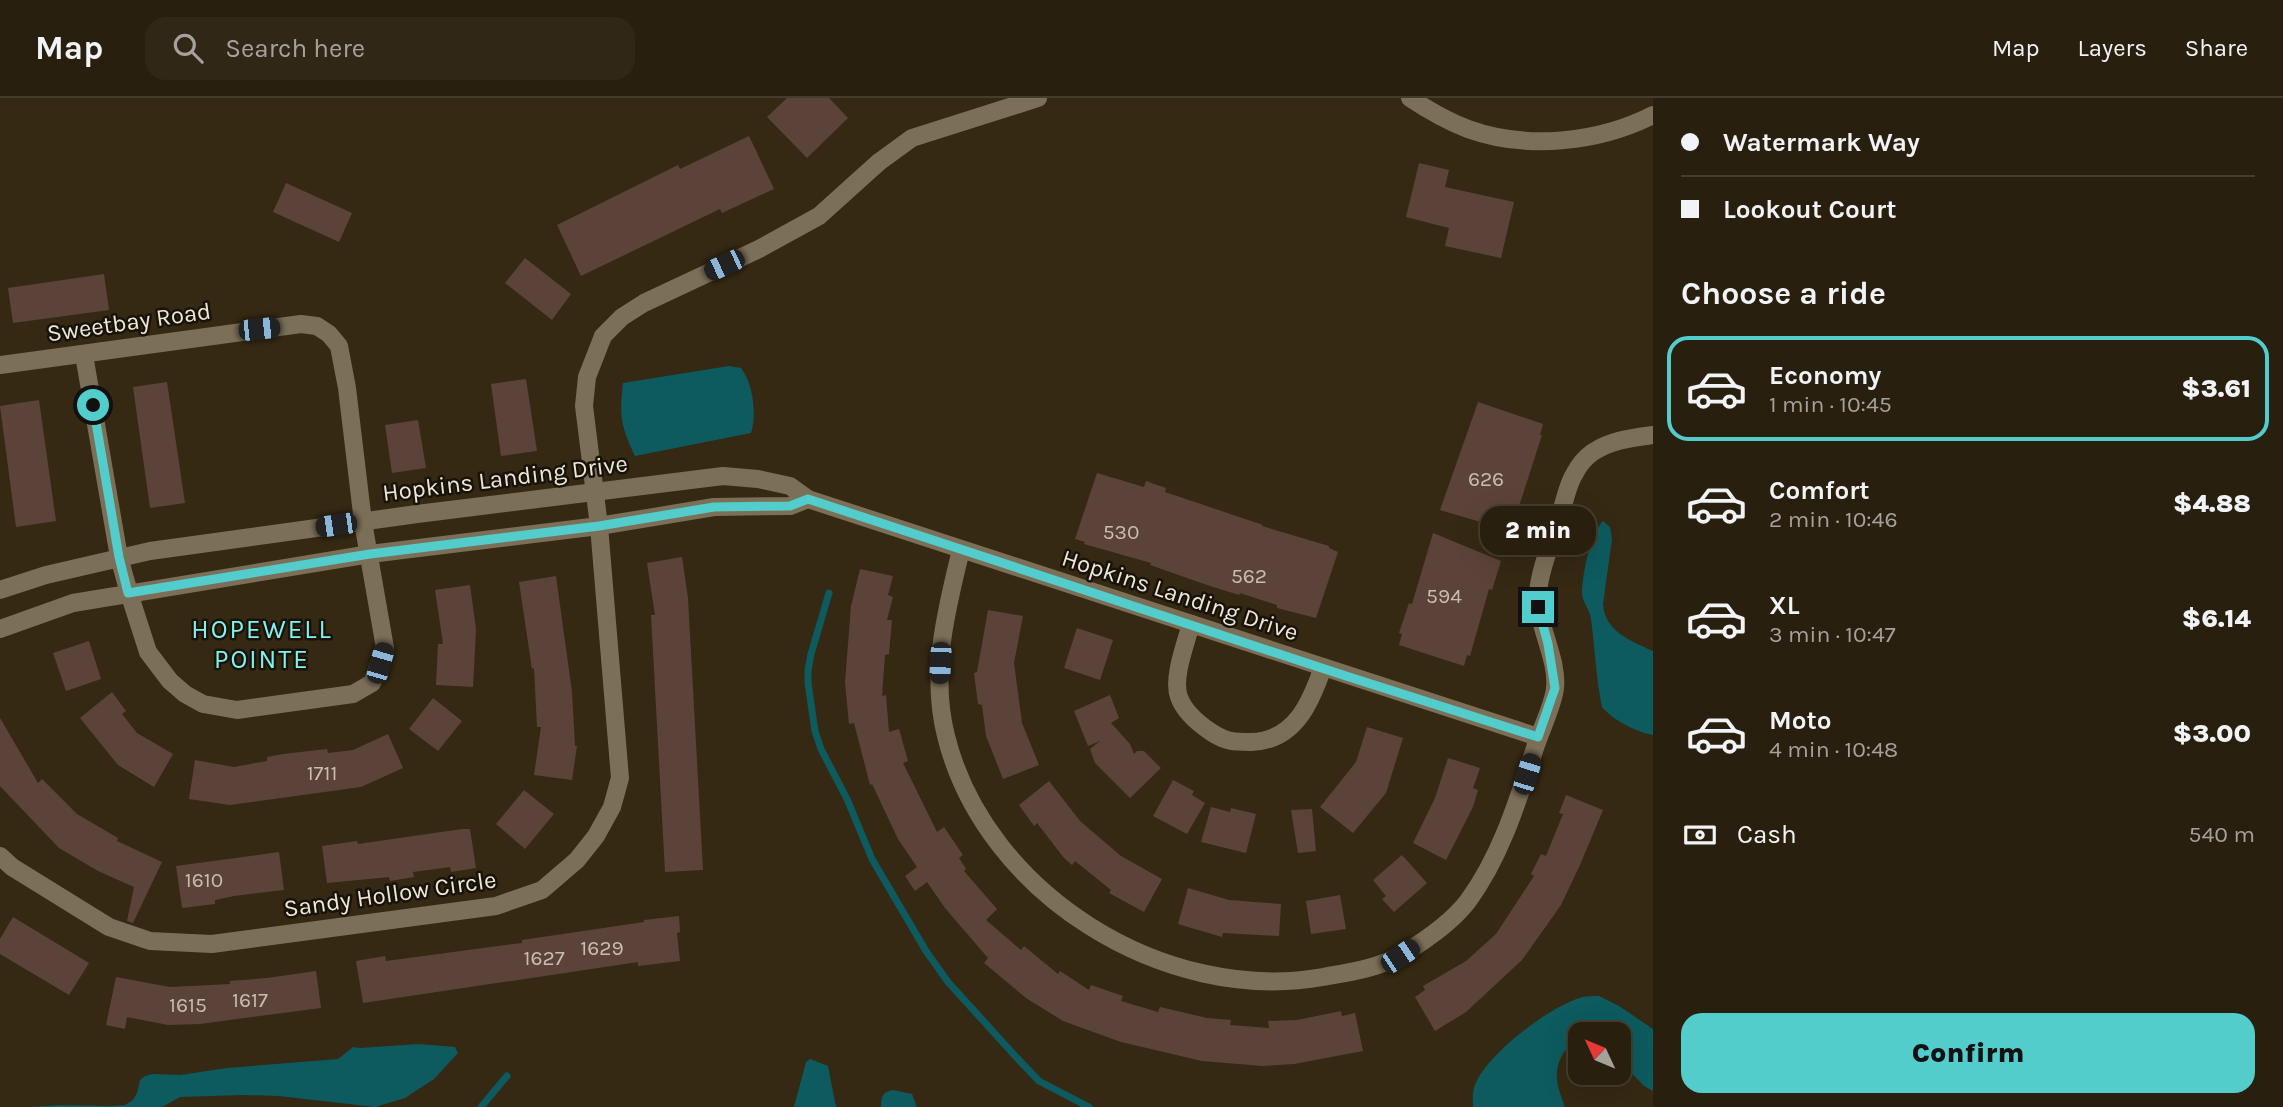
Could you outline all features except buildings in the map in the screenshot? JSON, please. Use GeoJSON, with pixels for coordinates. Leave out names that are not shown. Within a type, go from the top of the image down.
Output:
{"type":"FeatureCollection","features":[{"type":"Feature","properties":{"kind":"street","name":"Sandy Hollow Circle"},"geometry":{"type":"LineString","coordinates":[[0,856],[12,867],[109,927],[150,941],[212,944],[496,906],[542,890],[577,860],[596,836],[612,807],[620,778],[599,526],[584,407],[587,377],[603,336],[622,317],[645,303],[759,249],[819,216],[879,162],[912,138],[1038,98]]}},
{"type":"Feature","properties":{"kind":"street"},"geometry":{"type":"LineString","coordinates":[[1410,98],[1448,120],[1470,129],[1494,136],[1521,139],[1572,140],[1625,127],[1653,116]]}},
{"type":"Feature","properties":{"kind":"street","name":"Sweetbay Road"},"geometry":{"type":"LineString","coordinates":[[0,365],[301,324],[317,326],[329,334],[339,346],[347,388],[363,522],[385,648],[372,682],[353,694],[237,710],[203,704],[170,681],[148,652],[128,593],[119,557],[84,355]]}},
{"type":"Feature","properties":{"kind":"street"},"geometry":{"type":"LineString","coordinates":[[961,550],[941,638],[938,688],[945,735],[962,784],[991,834],[1022,872],[1065,909],[1107,936],[1150,957],[1205,973],[1252,982],[1310,979],[1366,970],[1400,956],[1434,933],[1466,904],[1491,866],[1521,793],[1555,688],[1548,644],[1538,607],[1539,583],[1573,475],[1590,454],[1615,441],[1653,435]]}},
{"type":"Feature","properties":{"kind":"street","name":"Hopkins Landing Drive"},"geometry":{"type":"LineString","coordinates":[[0,590],[46,575],[119,557],[723,475],[790,486],[808,499],[1538,737]]}},
{"type":"Feature","properties":{"kind":"street"},"geometry":{"type":"LineString","coordinates":[[0,629],[73,603],[370,554],[599,526],[714,507],[790,506],[808,499]]}},
{"type":"Feature","properties":{"kind":"street"},"geometry":{"type":"LineString","coordinates":[[1191,624],[1178,677],[1179,697],[1198,723],[1225,741],[1266,742],[1285,732],[1311,700],[1324,667]]}},
{"type":"Feature","properties":{"kind":"water"},"geometry":{"type":"Polygon","coordinates":[[[729,366],[741,368],[751,391],[754,408],[751,433],[635,456],[622,421],[623,383],[729,366]]]}},
{"type":"Feature","properties":{"kind":"water"},"geometry":{"type":"Polygon","coordinates":[[[1603,521],[1610,527],[1612,539],[1603,604],[1605,614],[1620,634],[1653,651],[1653,735],[1625,725],[1602,707],[1591,619],[1582,594],[1585,566],[1591,545],[1603,521]]]}},
{"type":"Feature","properties":{"kind":"water"},"geometry":{"type":"Polygon","coordinates":[[[1599,996],[1653,1029],[1653,1091],[1631,1072],[1631,1022],[1568,1022],[1568,1048],[1562,1055],[1557,1078],[1565,1107],[1473,1107],[1475,1085],[1492,1059],[1538,1020],[1583,997],[1599,996]]]}},
{"type":"Feature","properties":{"kind":"water"},"geometry":{"type":"Polygon","coordinates":[[[419,1044],[455,1047],[458,1053],[434,1079],[405,1098],[375,1107],[279,1096],[242,1095],[180,1097],[162,1107],[29,1107],[125,1105],[133,1100],[140,1080],[153,1074],[180,1075],[227,1068],[338,1059],[353,1047],[419,1044]]]}},
{"type":"Feature","properties":{"kind":"water"},"geometry":{"type":"Polygon","coordinates":[[[810,1059],[828,1066],[836,1107],[794,1107],[806,1062],[810,1059]]]}},
{"type":"Feature","properties":{"kind":"water"},"geometry":{"type":"Polygon","coordinates":[[[893,1090],[912,1094],[917,1107],[881,1107],[883,1096],[893,1090]]]}},
{"type":"Feature","properties":{"kind":"waterway"},"geometry":{"type":"LineString","coordinates":[[829,593],[808,670],[815,731],[872,859],[926,951],[948,982],[1039,1081],[1089,1107]]}},
{"type":"Feature","properties":{"kind":"waterway"},"geometry":{"type":"LineString","coordinates":[[481,1107],[507,1076]]}},
{"type":"Feature","properties":{"kind":"district","name":"HOPEWELL POINTE"},"geometry":{"type":"Point","coordinates":[262,644]}},
{"type":"Feature","properties":{"kind":"route"},"geometry":{"type":"LineString","coordinates":[[93,405],[119,557],[128,593],[370,554],[599,526],[714,507],[790,506],[808,499],[1538,737],[1555,688],[1548,644],[1538,607]]}}]}
